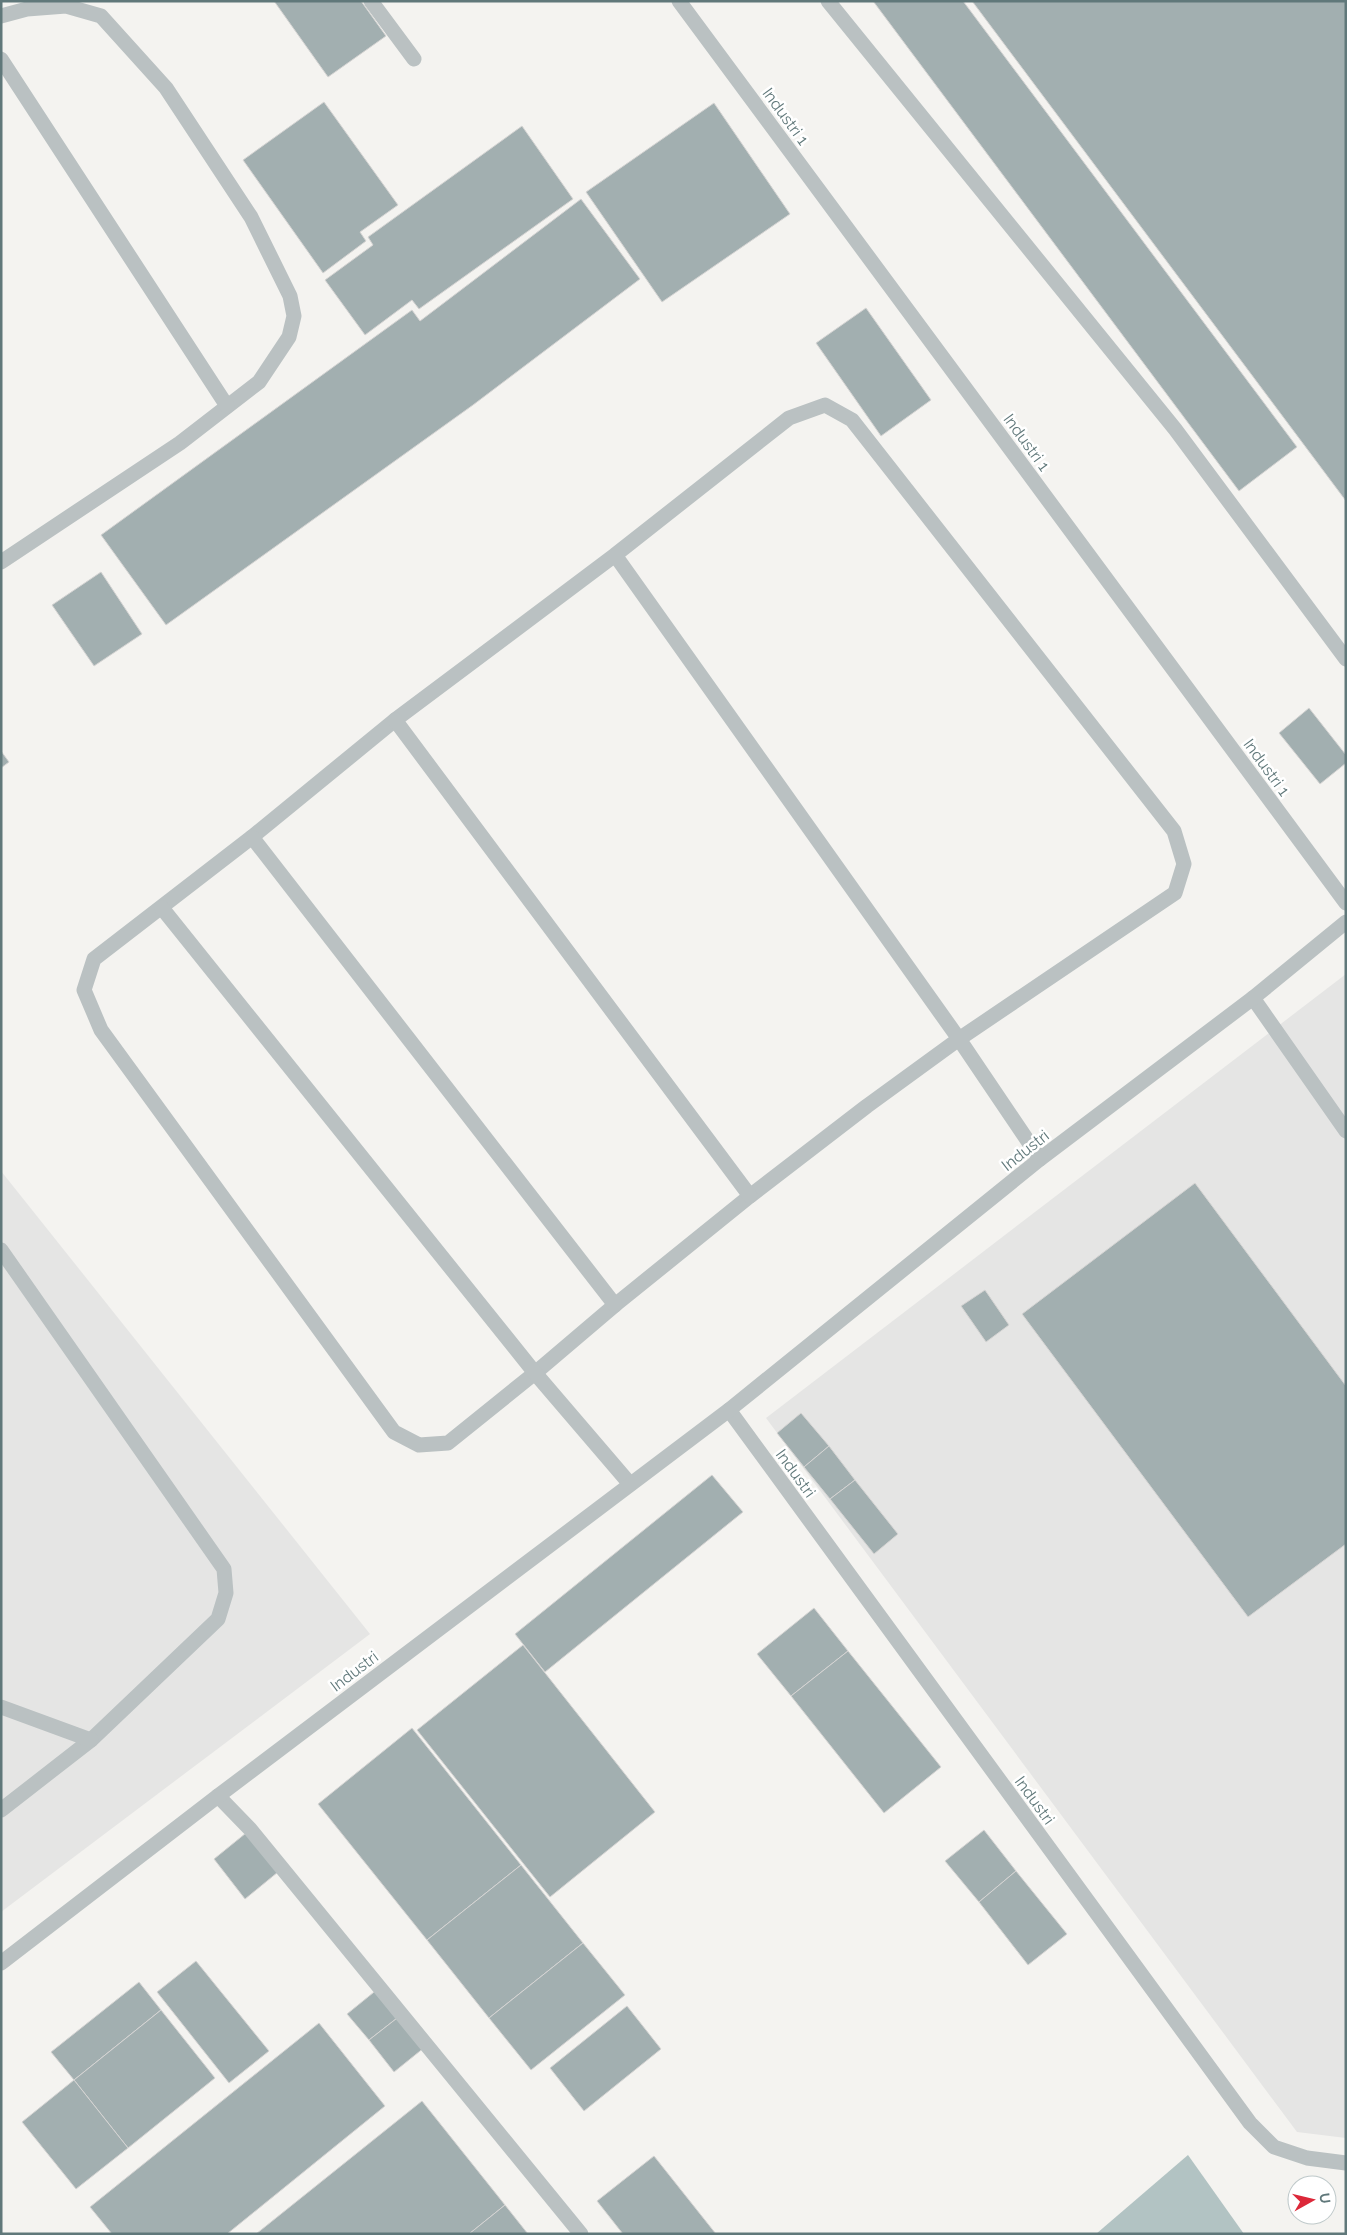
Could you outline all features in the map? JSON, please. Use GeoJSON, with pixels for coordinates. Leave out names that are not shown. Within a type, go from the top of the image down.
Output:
{"type":"FeatureCollection","features":[{"type":"Feature","properties":{"kind":"lane"},"geometry":{"type":"LineString","coordinates":[[371,1],[414,59]]}},
{"type":"Feature","properties":{"kind":"lane","name":"Industri 1"},"geometry":{"type":"LineString","coordinates":[[679,1],[1346,903]]}},
{"type":"Feature","properties":{"kind":"lane"},"geometry":{"type":"LineString","coordinates":[[828,1],[1175,429],[1346,659]]}},
{"type":"Feature","properties":{"kind":"lane"},"geometry":{"type":"LineString","coordinates":[[1,16],[27,9],[66,6],[101,16],[166,88],[251,217],[290,296],[294,316],[289,337],[259,382],[180,443],[1,562]]}},
{"type":"Feature","properties":{"kind":"lane"},"geometry":{"type":"LineString","coordinates":[[1,59],[227,406]]}},
{"type":"Feature","properties":{"kind":"lane"},"geometry":{"type":"LineString","coordinates":[[825,405],[852,420],[1174,831],[1184,864],[1175,893],[959,1039],[867,1106],[750,1196],[448,1443],[419,1445],[394,1432],[101,1030],[84,990],[94,959],[252,837],[395,720],[615,555],[790,418],[825,405]]}},
{"type":"Feature","properties":{"kind":"lane"},"geometry":{"type":"LineString","coordinates":[[615,555],[959,1039],[1040,1159]]}},
{"type":"Feature","properties":{"kind":"lane"},"geometry":{"type":"LineString","coordinates":[[395,720],[750,1196]]}},
{"type":"Feature","properties":{"kind":"lane"},"geometry":{"type":"LineString","coordinates":[[252,837],[615,1305]]}},
{"type":"Feature","properties":{"kind":"lane"},"geometry":{"type":"LineString","coordinates":[[162,908],[535,1373],[630,1484]]}},
{"type":"Feature","properties":{"kind":"lane","name":"Industri"},"geometry":{"type":"LineString","coordinates":[[1,1963],[218,1796],[729,1410],[1040,1159],[1253,998],[1346,922]]}},
{"type":"Feature","properties":{"kind":"lane"},"geometry":{"type":"LineString","coordinates":[[1253,998],[1346,1131]]}},
{"type":"Feature","properties":{"kind":"lane"},"geometry":{"type":"LineString","coordinates":[[1,1250],[224,1569],[226,1593],[218,1619],[91,1740],[1,1810]]}},
{"type":"Feature","properties":{"kind":"lane","name":"Industri"},"geometry":{"type":"LineString","coordinates":[[729,1410],[1250,2123],[1274,2147],[1307,2158],[1346,2163]]}},
{"type":"Feature","properties":{"kind":"lane"},"geometry":{"type":"LineString","coordinates":[[1,1707],[91,1740]]}},
{"type":"Feature","properties":{"kind":"lane"},"geometry":{"type":"LineString","coordinates":[[218,1796],[250,1829],[581,2234]]}},
{"type":"Feature","properties":{"kind":"shaded area"},"geometry":{"type":"Polygon","coordinates":[[[1346,974],[1346,2138],[1297,2132],[766,1418],[1346,974]]]}},
{"type":"Feature","properties":{"kind":"shaded area"},"geometry":{"type":"Polygon","coordinates":[[[1,1171],[370,1634],[1,1912],[1,1171]]]}},
{"type":"Feature","properties":{"kind":"shaded area"},"geometry":{"type":"Polygon","coordinates":[[[1188,2155],[1244,2234],[1096,2234],[1188,2155]]]}},
{"type":"Feature","properties":{"kind":"building"},"geometry":{"type":"Polygon","coordinates":[[[274,1],[361,1],[386,36],[328,77],[274,1]]]}},
{"type":"Feature","properties":{"kind":"building"},"geometry":{"type":"Polygon","coordinates":[[[873,1],[963,1],[1297,447],[1239,491],[873,1]]]}},
{"type":"Feature","properties":{"kind":"building"},"geometry":{"type":"Polygon","coordinates":[[[972,1],[1346,1],[1346,501],[972,1]]]}},
{"type":"Feature","properties":{"kind":"building"},"geometry":{"type":"Polygon","coordinates":[[[324,102],[398,205],[360,232],[366,241],[323,273],[243,160],[324,102]]]}},
{"type":"Feature","properties":{"kind":"building"},"geometry":{"type":"Polygon","coordinates":[[[714,103],[790,214],[662,302],[586,192],[714,103]]]}},
{"type":"Feature","properties":{"kind":"building"},"geometry":{"type":"Polygon","coordinates":[[[522,126],[573,199],[419,309],[412,300],[365,335],[325,280],[373,245],[368,237],[522,126]]]}},
{"type":"Feature","properties":{"kind":"building"},"geometry":{"type":"Polygon","coordinates":[[[581,199],[640,279],[473,405],[166,625],[101,535],[412,310],[420,321],[581,199]]]}},
{"type":"Feature","properties":{"kind":"building"},"geometry":{"type":"Polygon","coordinates":[[[866,308],[931,400],[881,436],[816,343],[866,308]]]}},
{"type":"Feature","properties":{"kind":"building"},"geometry":{"type":"Polygon","coordinates":[[[101,572],[142,634],[94,666],[52,605],[101,572]]]}},
{"type":"Feature","properties":{"kind":"building"},"geometry":{"type":"Polygon","coordinates":[[[1309,708],[1346,755],[1346,763],[1320,784],[1279,733],[1309,708]]]}},
{"type":"Feature","properties":{"kind":"building"},"geometry":{"type":"Polygon","coordinates":[[[1,751],[9,762],[1,768],[1,751]]]}},
{"type":"Feature","properties":{"kind":"building"},"geometry":{"type":"Polygon","coordinates":[[[1195,1183],[1346,1386],[1346,1544],[1248,1617],[1022,1314],[1195,1183]]]}},
{"type":"Feature","properties":{"kind":"building"},"geometry":{"type":"Polygon","coordinates":[[[985,1290],[1009,1325],[986,1342],[961,1306],[985,1290]]]}},
{"type":"Feature","properties":{"kind":"building"},"geometry":{"type":"Polygon","coordinates":[[[801,1413],[829,1446],[804,1467],[777,1433],[801,1413]]]}},
{"type":"Feature","properties":{"kind":"building"},"geometry":{"type":"Polygon","coordinates":[[[829,1446],[855,1480],[830,1499],[804,1467],[829,1446]]]}},
{"type":"Feature","properties":{"kind":"building"},"geometry":{"type":"Polygon","coordinates":[[[712,1475],[743,1512],[545,1672],[515,1634],[712,1475]]]}},
{"type":"Feature","properties":{"kind":"building"},"geometry":{"type":"Polygon","coordinates":[[[855,1480],[898,1534],[874,1554],[830,1499],[855,1480]]]}},
{"type":"Feature","properties":{"kind":"building"},"geometry":{"type":"Polygon","coordinates":[[[814,1608],[848,1651],[791,1696],[757,1654],[814,1608]]]}},
{"type":"Feature","properties":{"kind":"building"},"geometry":{"type":"Polygon","coordinates":[[[523,1645],[655,1812],[550,1897],[417,1730],[523,1645]]]}},
{"type":"Feature","properties":{"kind":"building"},"geometry":{"type":"Polygon","coordinates":[[[848,1651],[941,1767],[884,1813],[791,1696],[848,1651]]]}},
{"type":"Feature","properties":{"kind":"building"},"geometry":{"type":"Polygon","coordinates":[[[412,1728],[521,1865],[427,1940],[318,1804],[412,1728]]]}},
{"type":"Feature","properties":{"kind":"building"},"geometry":{"type":"Polygon","coordinates":[[[984,1830],[1016,1871],[979,1902],[945,1861],[984,1830]]]}},
{"type":"Feature","properties":{"kind":"building"},"geometry":{"type":"Polygon","coordinates":[[[246,1833],[278,1872],[245,1899],[214,1859],[246,1833]]]}},
{"type":"Feature","properties":{"kind":"building"},"geometry":{"type":"Polygon","coordinates":[[[521,1865],[583,1943],[489,2018],[427,1940],[521,1865]]]}},
{"type":"Feature","properties":{"kind":"building"},"geometry":{"type":"Polygon","coordinates":[[[1016,1871],[1067,1934],[1028,1965],[979,1902],[1016,1871]]]}},
{"type":"Feature","properties":{"kind":"building"},"geometry":{"type":"Polygon","coordinates":[[[583,1943],[625,1995],[531,2070],[489,2018],[583,1943]]]}},
{"type":"Feature","properties":{"kind":"building"},"geometry":{"type":"Polygon","coordinates":[[[196,1961],[269,2051],[229,2083],[157,1992],[196,1961]]]}},
{"type":"Feature","properties":{"kind":"building"},"geometry":{"type":"Polygon","coordinates":[[[139,1982],[161,2010],[74,2080],[51,2052],[139,1982]]]}},
{"type":"Feature","properties":{"kind":"building"},"geometry":{"type":"Polygon","coordinates":[[[379,1988],[401,2015],[369,2040],[347,2014],[379,1988]]]}},
{"type":"Feature","properties":{"kind":"building"},"geometry":{"type":"Polygon","coordinates":[[[627,2006],[661,2049],[584,2111],[550,2068],[627,2006]]]}},
{"type":"Feature","properties":{"kind":"building"},"geometry":{"type":"Polygon","coordinates":[[[161,2010],[215,2078],[128,2148],[74,2080],[161,2010]]]}},
{"type":"Feature","properties":{"kind":"building"},"geometry":{"type":"Polygon","coordinates":[[[401,2015],[425,2047],[394,2072],[369,2040],[401,2015]]]}},
{"type":"Feature","properties":{"kind":"building"},"geometry":{"type":"Polygon","coordinates":[[[319,2023],[385,2106],[227,2234],[112,2234],[90,2207],[319,2023]]]}},
{"type":"Feature","properties":{"kind":"building"},"geometry":{"type":"Polygon","coordinates":[[[74,2080],[128,2148],[76,2189],[22,2122],[74,2080]]]}},
{"type":"Feature","properties":{"kind":"building"},"geometry":{"type":"Polygon","coordinates":[[[422,2101],[505,2205],[469,2234],[256,2234],[422,2101]]]}},
{"type":"Feature","properties":{"kind":"building"},"geometry":{"type":"Polygon","coordinates":[[[654,2156],[716,2234],[623,2234],[597,2201],[654,2156]]]}},
{"type":"Feature","properties":{"kind":"building"},"geometry":{"type":"Polygon","coordinates":[[[505,2205],[528,2234],[469,2234],[505,2205]]]}}]}
